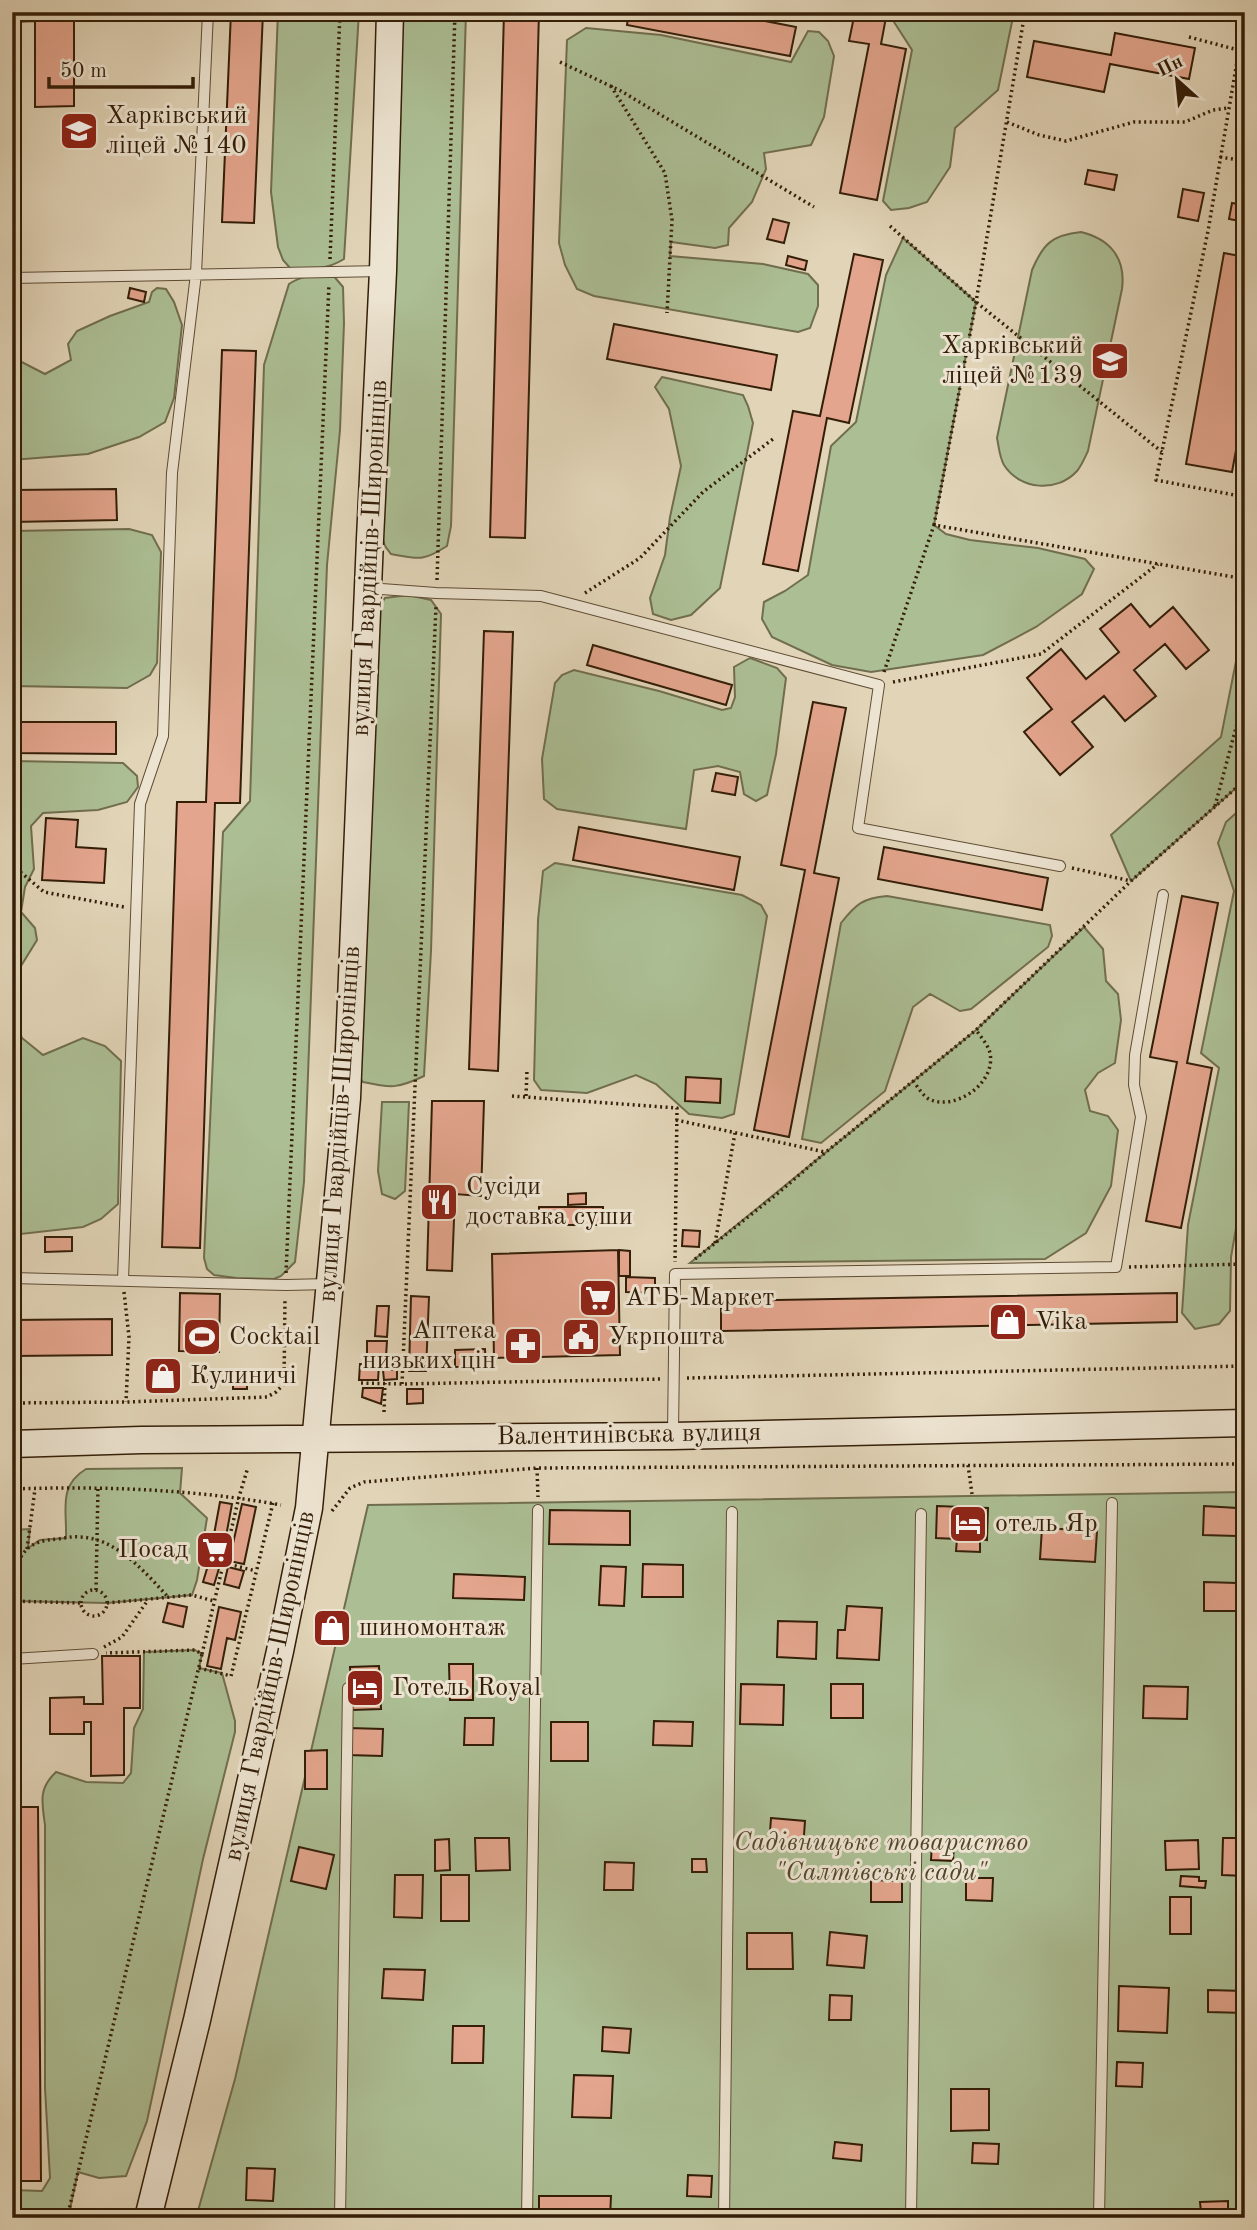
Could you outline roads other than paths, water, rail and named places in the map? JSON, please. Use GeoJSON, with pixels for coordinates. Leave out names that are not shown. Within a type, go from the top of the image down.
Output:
{"type":"FeatureCollection","features":[{"type":"Feature","properties":{"kind":"main road","name":"вулиця Гвардійців-Широнінців"},"geometry":{"type":"LineString","coordinates":[[148,2218],[197,2020],[288,1614],[309,1508],[317,1438],[347,1098],[383,271],[390,12]]}},
{"type":"Feature","properties":{"kind":"main road","name":"Валентинівська вулиця"},"geometry":{"type":"LineString","coordinates":[[12,1444],[141,1440],[673,1436],[1245,1423]]}},
{"type":"Feature","properties":{"kind":"lane"},"geometry":{"type":"LineString","coordinates":[[123,1280],[140,804],[163,736],[172,473],[196,274],[208,12]]}},
{"type":"Feature","properties":{"kind":"lane"},"geometry":{"type":"LineString","coordinates":[[12,278],[383,271]]}},
{"type":"Feature","properties":{"kind":"lane"},"geometry":{"type":"LineString","coordinates":[[368,588],[541,596],[879,685],[858,828],[1060,866]]}},
{"type":"Feature","properties":{"kind":"lane"},"geometry":{"type":"LineString","coordinates":[[673,1436],[675,1275],[1116,1267],[1141,1117],[1134,1085],[1135,1055],[1163,895]]}},
{"type":"Feature","properties":{"kind":"lane"},"geometry":{"type":"LineString","coordinates":[[12,1278],[330,1284]]}},
{"type":"Feature","properties":{"kind":"lane"},"geometry":{"type":"LineString","coordinates":[[1099,2218],[1112,1503]]}},
{"type":"Feature","properties":{"kind":"lane"},"geometry":{"type":"LineString","coordinates":[[527,2218],[538,1510]]}},
{"type":"Feature","properties":{"kind":"lane"},"geometry":{"type":"LineString","coordinates":[[724,2218],[732,1512]]}},
{"type":"Feature","properties":{"kind":"lane"},"geometry":{"type":"LineString","coordinates":[[911,2218],[921,1514]]}},
{"type":"Feature","properties":{"kind":"lane"},"geometry":{"type":"LineString","coordinates":[[12,1659],[93,1654]]}},
{"type":"Feature","properties":{"kind":"lane"},"geometry":{"type":"LineString","coordinates":[[340,2218],[348,1688]]}},
{"type":"Feature","properties":{"kind":"place","name":"Харківський ліцей №140"},"geometry":{"type":"Point","coordinates":[79,131]}},
{"type":"Feature","properties":{"kind":"place","name":"Харківський ліцей №139"},"geometry":{"type":"Point","coordinates":[1110,361]}},
{"type":"Feature","properties":{"kind":"place","name":"Сусіди доставка суши"},"geometry":{"type":"Point","coordinates":[439,1202]}},
{"type":"Feature","properties":{"kind":"place","name":"АТБ-Маркет"},"geometry":{"type":"Point","coordinates":[598,1298]}},
{"type":"Feature","properties":{"kind":"place","name":"Vika"},"geometry":{"type":"Point","coordinates":[1008,1322]}},
{"type":"Feature","properties":{"kind":"place","name":"Cocktail"},"geometry":{"type":"Point","coordinates":[202,1337]}},
{"type":"Feature","properties":{"kind":"place","name":"Укрпошта"},"geometry":{"type":"Point","coordinates":[581,1337]}},
{"type":"Feature","properties":{"kind":"place","name":"Аптека низьких цін"},"geometry":{"type":"Point","coordinates":[523,1346]}},
{"type":"Feature","properties":{"kind":"place","name":"Кулиничі"},"geometry":{"type":"Point","coordinates":[163,1376]}},
{"type":"Feature","properties":{"kind":"place","name":"отель Яр"},"geometry":{"type":"Point","coordinates":[968,1524]}},
{"type":"Feature","properties":{"kind":"place","name":"Посад"},"geometry":{"type":"Point","coordinates":[215,1550]}},
{"type":"Feature","properties":{"kind":"place","name":"шиномонтаж"},"geometry":{"type":"Point","coordinates":[332,1628]}},
{"type":"Feature","properties":{"kind":"place","name":"Готель Royal"},"geometry":{"type":"Point","coordinates":[365,1688]}},
{"type":"Feature","properties":{"kind":"park label","name":"Садівницьке товариство \"Салтівські сади\""},"geometry":{"type":"Point","coordinates":[881,1858]}}]}
